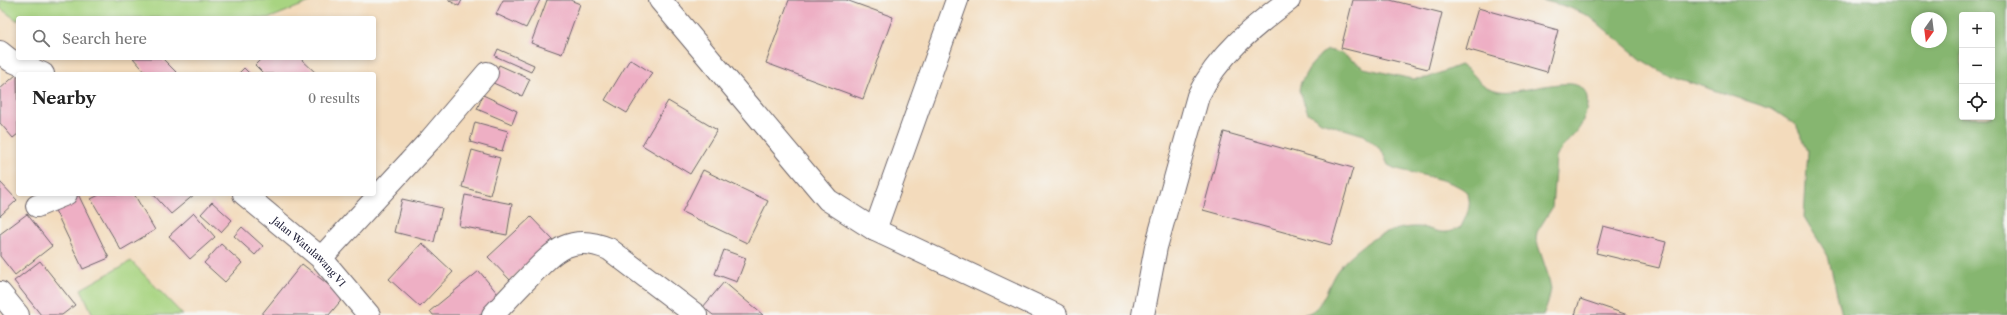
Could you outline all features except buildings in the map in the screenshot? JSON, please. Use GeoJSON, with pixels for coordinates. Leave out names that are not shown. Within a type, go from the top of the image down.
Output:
{"type":"FeatureCollection","features":[{"type":"Feature","properties":{"kind":"street"},"geometry":{"type":"LineString","coordinates":[[875,230],[956,0]]}},
{"type":"Feature","properties":{"kind":"street"},"geometry":{"type":"LineString","coordinates":[[1143,315],[1156,247],[1198,96],[1208,77],[1223,56],[1260,21],[1289,0]]}},
{"type":"Feature","properties":{"kind":"street"},"geometry":{"type":"LineString","coordinates":[[668,4],[828,200],[875,230],[1056,315]]}},
{"type":"Feature","properties":{"kind":"street"},"geometry":{"type":"LineString","coordinates":[[0,52],[10,60],[38,72]]}},
{"type":"Feature","properties":{"kind":"street"},"geometry":{"type":"LineString","coordinates":[[321,258],[430,140],[487,73]]}},
{"type":"Feature","properties":{"kind":"street"},"geometry":{"type":"LineString","coordinates":[[37,206],[61,196]]}},
{"type":"Feature","properties":{"kind":"street","name":"Jalan Watulawang VI"},"geometry":{"type":"LineString","coordinates":[[246,196],[321,258],[369,315]]}},
{"type":"Feature","properties":{"kind":"street"},"geometry":{"type":"LineString","coordinates":[[493,315],[552,253],[565,246],[586,242],[597,244],[609,249],[696,315]]}},
{"type":"Feature","properties":{"kind":"street"},"geometry":{"type":"LineString","coordinates":[[0,294],[18,315]]}},
{"type":"Feature","properties":{"kind":"green space"},"geometry":{"type":"Polygon","coordinates":[[[0,0],[315,0],[275,16],[16,16],[16,20],[0,8],[0,0]]]}},
{"type":"Feature","properties":{"kind":"green space"},"geometry":{"type":"Polygon","coordinates":[[[1541,0],[2007,0],[2007,315],[1842,315],[1828,256],[1804,217],[1808,150],[1796,125],[1772,109],[1665,74],[1642,60],[1589,16],[1565,6],[1541,0]]]}},
{"type":"Feature","properties":{"kind":"green space"},"geometry":{"type":"Polygon","coordinates":[[[1328,50],[1341,53],[1364,68],[1412,79],[1427,78],[1460,65],[1471,72],[1481,83],[1492,89],[1500,91],[1513,91],[1561,84],[1575,85],[1584,90],[1587,102],[1583,121],[1578,131],[1562,148],[1556,158],[1552,208],[1537,232],[1536,239],[1551,289],[1548,303],[1543,315],[1296,315],[1311,312],[1316,308],[1321,302],[1340,267],[1351,255],[1368,242],[1378,236],[1408,227],[1421,227],[1441,232],[1453,230],[1461,227],[1469,207],[1468,195],[1464,190],[1435,178],[1394,168],[1388,165],[1382,151],[1364,135],[1321,122],[1308,113],[1299,90],[1301,82],[1309,68],[1321,54],[1328,50]]]}},
{"type":"Feature","properties":{"kind":"green space"},"geometry":{"type":"Polygon","coordinates":[[[131,261],[183,315],[93,315],[81,289],[131,261]]]}}]}
